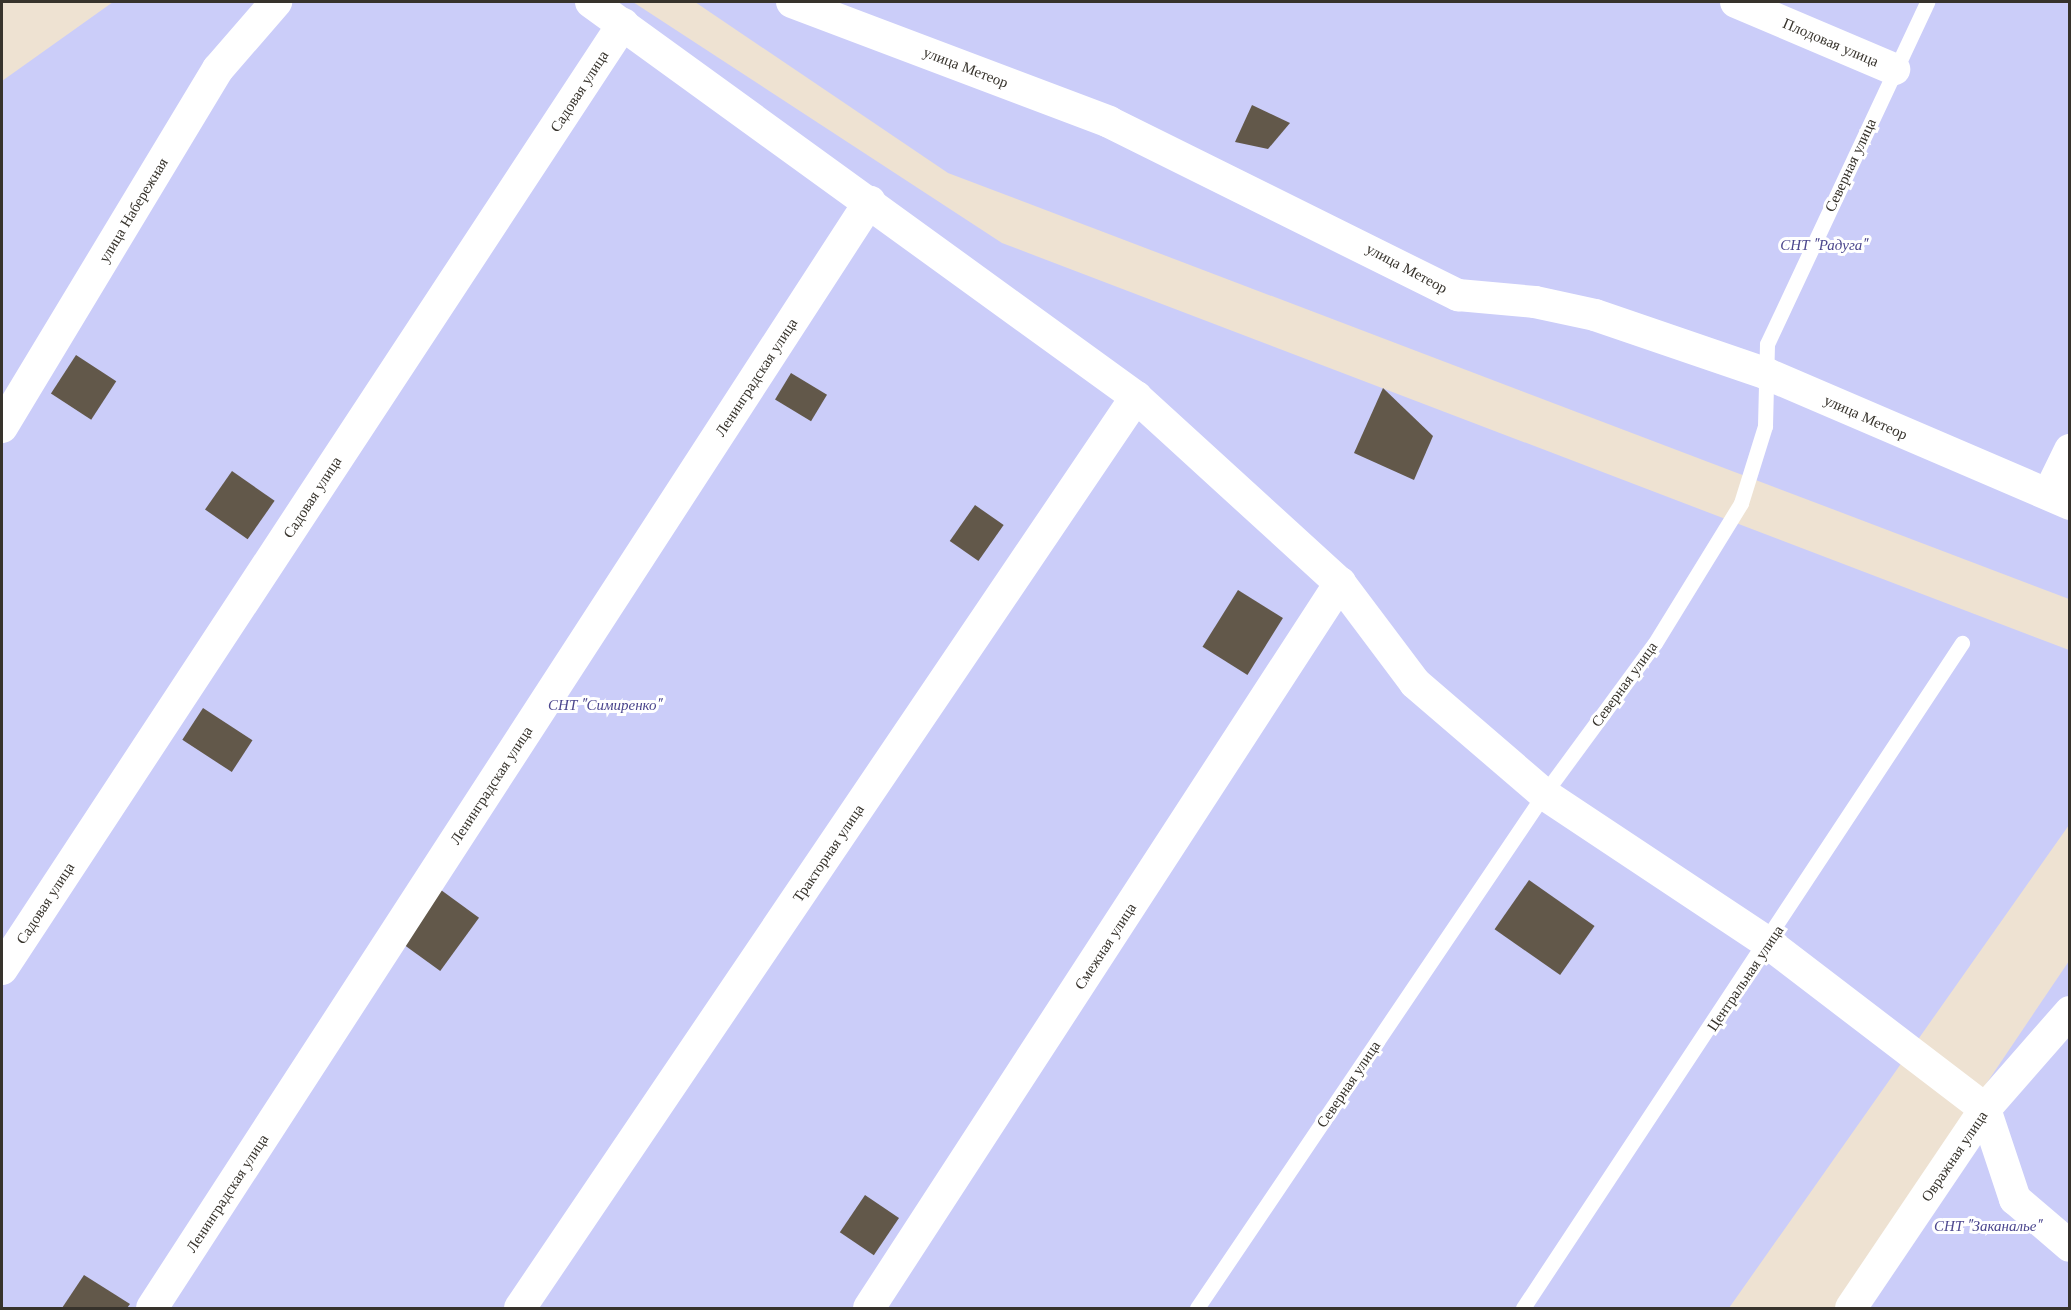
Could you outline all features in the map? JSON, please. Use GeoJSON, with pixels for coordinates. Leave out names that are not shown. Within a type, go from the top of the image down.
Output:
{"type":"FeatureCollection","features":[{"type":"Feature","properties":{"kind":"street","name":"улица Набережная"},"geometry":{"type":"LineString","coordinates":[[2,427],[218,69],[276,2]]}},
{"type":"Feature","properties":{"kind":"street"},"geometry":{"type":"LineString","coordinates":[[591,2],[870,201],[1136,398],[1340,583],[1415,682],[1544,794],[1768,943],[1985,1109],[2015,1199],[2070,1246]]}},
{"type":"Feature","properties":{"kind":"street","name":"улица Метеор"},"geometry":{"type":"LineString","coordinates":[[792,2],[1109,122],[1458,296],[1535,302],[1595,315],[1767,374],[2059,499]]}},
{"type":"Feature","properties":{"kind":"street","name":"Плодовая улица"},"geometry":{"type":"LineString","coordinates":[[1736,2],[1894,69]]}},
{"type":"Feature","properties":{"kind":"street","name":"Садовая улица"},"geometry":{"type":"LineString","coordinates":[[2,969],[623,24]]}},
{"type":"Feature","properties":{"kind":"street","name":"Ленинградская улица"},"geometry":{"type":"LineString","coordinates":[[152,1308],[870,201]]}},
{"type":"Feature","properties":{"kind":"street","name":"Тракторная улица"},"geometry":{"type":"LineString","coordinates":[[520,1308],[1136,398]]}},
{"type":"Feature","properties":{"kind":"street"},"geometry":{"type":"LineString","coordinates":[[2059,499],[2070,450]]}},
{"type":"Feature","properties":{"kind":"street","name":"Смежная улица"},"geometry":{"type":"LineString","coordinates":[[869,1308],[1340,583]]}},
{"type":"Feature","properties":{"kind":"street","name":"Овражная улица"},"geometry":{"type":"LineString","coordinates":[[1851,1308],[1985,1109],[2070,1012]]}},
{"type":"Feature","properties":{"kind":"lane","name":"Северная улица"},"geometry":{"type":"LineString","coordinates":[[1197,1308],[1544,794],[1655,643],[1741,503],[1766,426],[1767,344],[1927,2]]}},
{"type":"Feature","properties":{"kind":"lane","name":"Центральная улица"},"geometry":{"type":"LineString","coordinates":[[1523,1308],[1768,943],[1962,643]]}},
{"type":"Feature","properties":{"kind":"green space","name":"СНТ \"Симиренко\""},"geometry":{"type":"Polygon","coordinates":[[[113,2],[633,2],[1002,243],[2069,650],[2069,825],[1729,1308],[2,1308],[2,81],[113,2]]]}},
{"type":"Feature","properties":{"kind":"green space","name":"СНТ \"Радуга\""},"geometry":{"type":"Polygon","coordinates":[[[695,2],[2069,2],[2069,599],[948,173],[695,2]]]}},
{"type":"Feature","properties":{"kind":"green space","name":"СНТ \"Заканалье\""},"geometry":{"type":"Polygon","coordinates":[[[2069,961],[2069,1308],[1835,1308],[2069,961]]]}},
{"type":"Feature","properties":{"kind":"building"},"geometry":{"type":"Polygon","coordinates":[[[1252,105],[1290,123],[1268,149],[1235,142],[1252,105]]]}},
{"type":"Feature","properties":{"kind":"building"},"geometry":{"type":"Polygon","coordinates":[[[76,355],[116,381],[91,420],[51,394],[76,355]]]}},
{"type":"Feature","properties":{"kind":"building"},"geometry":{"type":"Polygon","coordinates":[[[791,373],[827,395],[811,421],[775,400],[791,373]]]}},
{"type":"Feature","properties":{"kind":"building"},"geometry":{"type":"Polygon","coordinates":[[[1383,388],[1433,436],[1414,480],[1354,453],[1383,388]]]}},
{"type":"Feature","properties":{"kind":"building"},"geometry":{"type":"Polygon","coordinates":[[[232,471],[275,501],[248,539],[205,510],[232,471]]]}},
{"type":"Feature","properties":{"kind":"building"},"geometry":{"type":"Polygon","coordinates":[[[975,505],[1004,525],[978,561],[950,541],[975,505]]]}},
{"type":"Feature","properties":{"kind":"building"},"geometry":{"type":"Polygon","coordinates":[[[1238,590],[1283,618],[1247,675],[1202,647],[1238,590]]]}},
{"type":"Feature","properties":{"kind":"building"},"geometry":{"type":"Polygon","coordinates":[[[203,708],[252,740],[232,772],[182,740],[203,708]]]}},
{"type":"Feature","properties":{"kind":"building"},"geometry":{"type":"Polygon","coordinates":[[[1529,880],[1595,926],[1560,975],[1495,929],[1529,880]]]}},
{"type":"Feature","properties":{"kind":"building"},"geometry":{"type":"Polygon","coordinates":[[[441,890],[479,918],[440,971],[402,943],[441,890]]]}},
{"type":"Feature","properties":{"kind":"building"},"geometry":{"type":"Polygon","coordinates":[[[865,1195],[899,1218],[874,1255],[840,1232],[865,1195]]]}},
{"type":"Feature","properties":{"kind":"building"},"geometry":{"type":"Polygon","coordinates":[[[84,1275],[130,1304],[127,1308],[62,1308],[84,1275]]]}}]}
